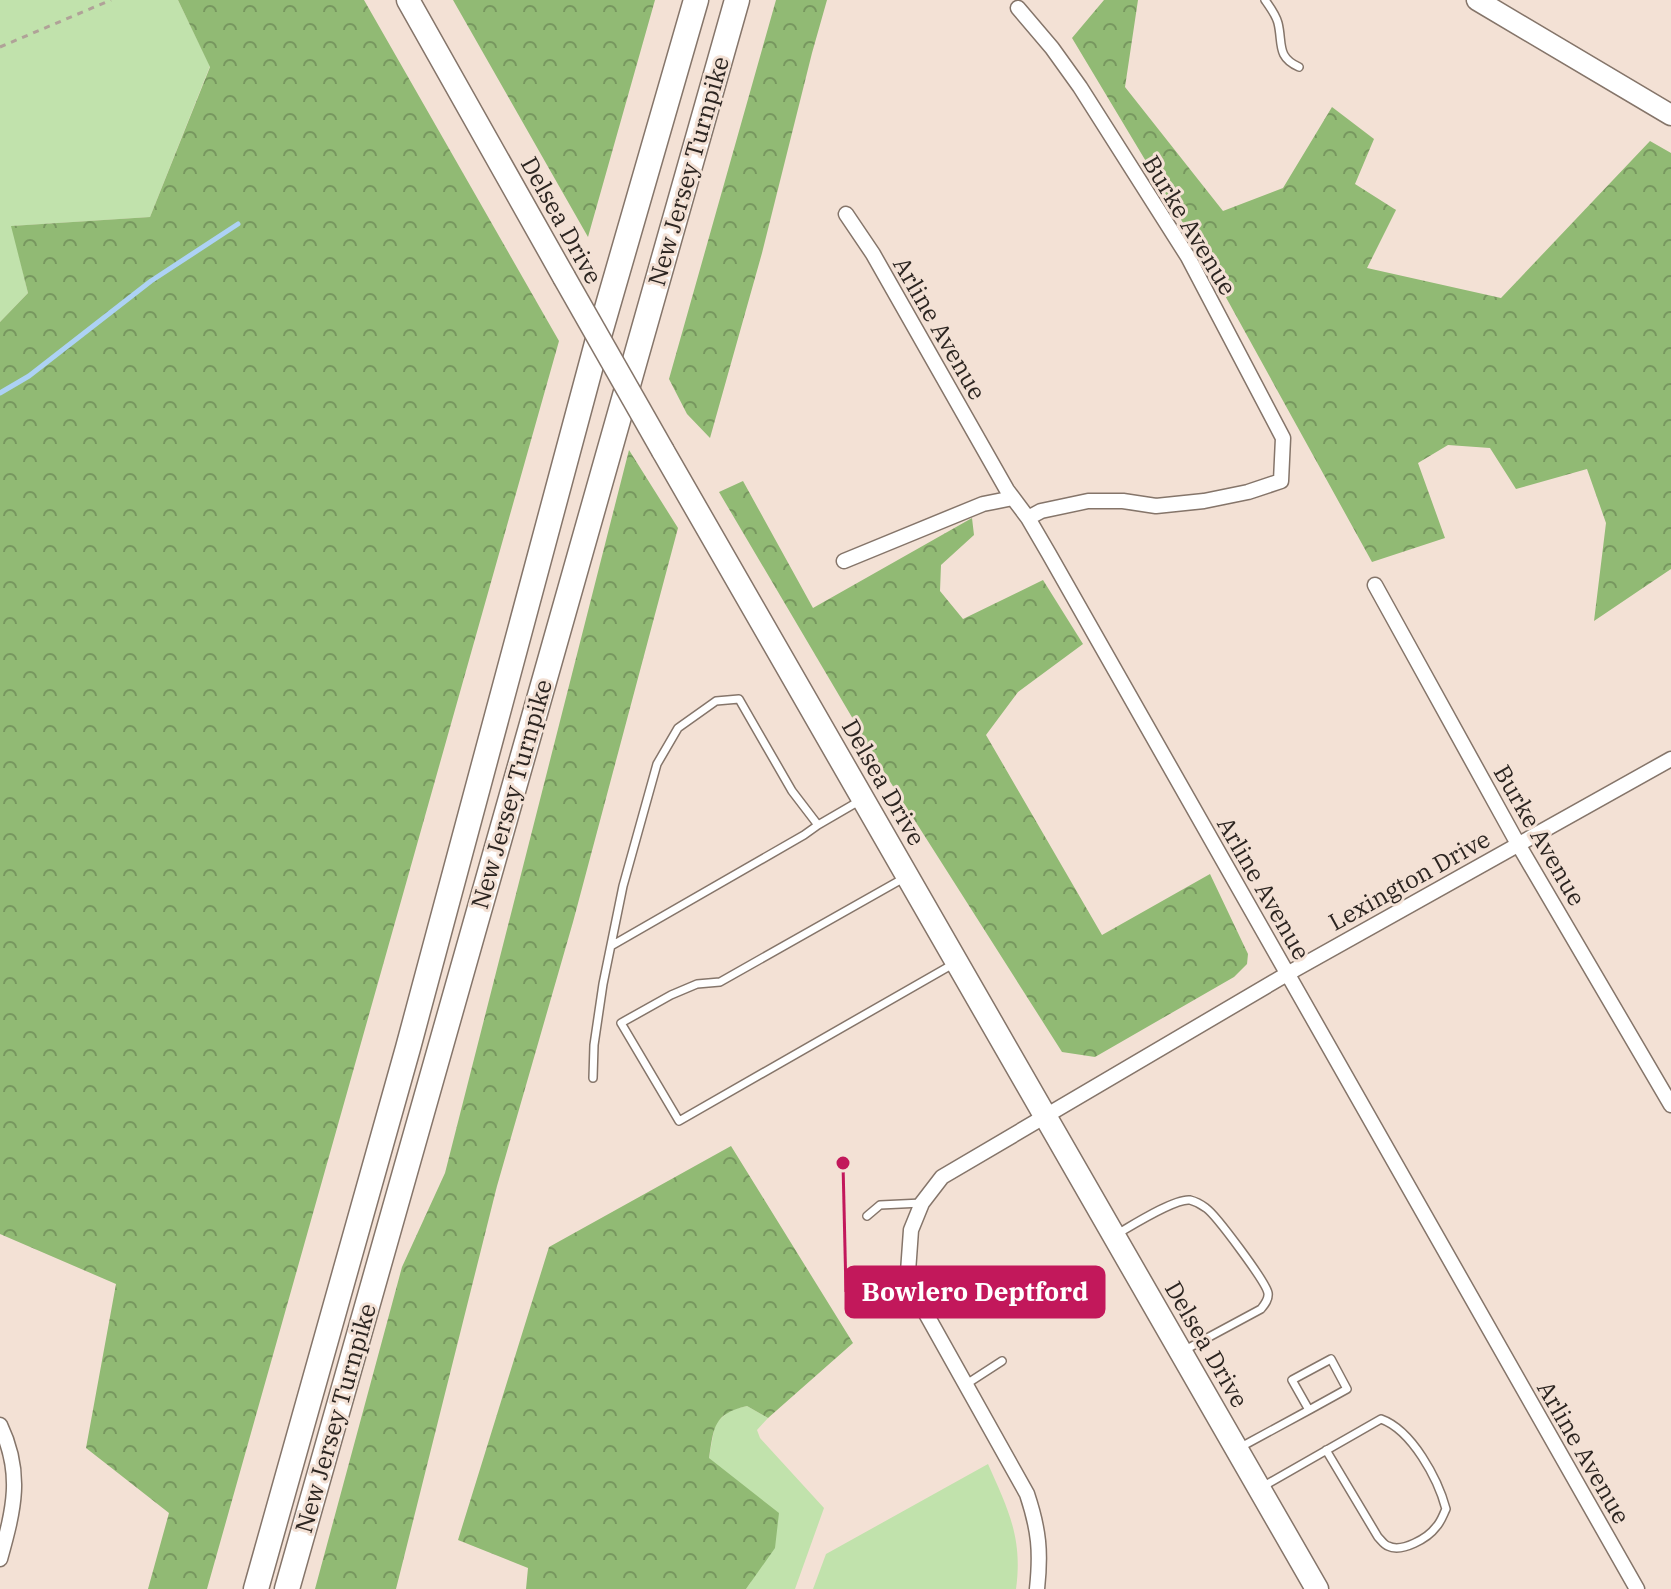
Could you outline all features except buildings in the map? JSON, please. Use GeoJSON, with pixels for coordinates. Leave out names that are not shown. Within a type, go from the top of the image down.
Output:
{"type":"FeatureCollection","features":[{"type":"Feature","properties":{"kind":"highway","name":"New Jersey Turnpike"},"geometry":{"type":"LineString","coordinates":[[256,1589],[413,1033],[597,343],[696,0]]}},
{"type":"Feature","properties":{"kind":"highway","name":"New Jersey Turnpike"},"geometry":{"type":"LineString","coordinates":[[287,1589],[737,0]]}},
{"type":"Feature","properties":{"kind":"main road","name":"Delsea Drive"},"geometry":{"type":"LineString","coordinates":[[408,0],[663,451],[1317,1589]]}},
{"type":"Feature","properties":{"kind":"street"},"geometry":{"type":"LineString","coordinates":[[1477,0],[1671,115]]}},
{"type":"Feature","properties":{"kind":"street","name":"Burke Avenue"},"geometry":{"type":"LineString","coordinates":[[1018,8],[1080,87],[1188,257],[1283,438],[1281,481],[1248,492],[1156,506],[1123,501],[1088,501],[1041,511],[1028,518]]}},
{"type":"Feature","properties":{"kind":"street","name":"Arline Avenue"},"geometry":{"type":"LineString","coordinates":[[846,214],[873,254],[939,372],[1028,518],[1637,1589]]}},
{"type":"Feature","properties":{"kind":"street"},"geometry":{"type":"LineString","coordinates":[[844,561],[983,504],[1013,498]]}},
{"type":"Feature","properties":{"kind":"street","name":"Burke Avenue"},"geometry":{"type":"LineString","coordinates":[[1375,585],[1518,844],[1671,1105]]}},
{"type":"Feature","properties":{"kind":"street","name":"Lexington Drive"},"geometry":{"type":"LineString","coordinates":[[922,1203],[942,1177],[1045,1115],[1287,974],[1671,759]]}},
{"type":"Feature","properties":{"kind":"street"},"geometry":{"type":"LineString","coordinates":[[922,1203],[911,1230],[908,1272],[915,1294],[1027,1494],[1040,1543],[1037,1589]]}},
{"type":"Feature","properties":{"kind":"street"},"geometry":{"type":"LineString","coordinates":[[0,1425],[9,1444],[15,1477],[13,1504],[0,1559]]}},
{"type":"Feature","properties":{"kind":"lane"},"geometry":{"type":"LineString","coordinates":[[1265,0],[1278,21],[1282,53],[1290,63],[1299,67]]}},
{"type":"Feature","properties":{"kind":"lane"},"geometry":{"type":"LineString","coordinates":[[593,1078],[594,1045],[623,886],[657,764],[678,728],[716,701],[739,699],[792,791],[818,825]]}},
{"type":"Feature","properties":{"kind":"lane"},"geometry":{"type":"LineString","coordinates":[[611,946],[863,799]]}},
{"type":"Feature","properties":{"kind":"lane"},"geometry":{"type":"LineString","coordinates":[[908,876],[720,982],[697,984],[621,1023],[679,1121],[957,962]]}},
{"type":"Feature","properties":{"kind":"lane"},"geometry":{"type":"LineString","coordinates":[[1114,1236],[1163,1209],[1191,1200],[1208,1209],[1268,1291],[1267,1301],[1261,1309],[1181,1352]]}},
{"type":"Feature","properties":{"kind":"lane"},"geometry":{"type":"LineString","coordinates":[[867,1216],[880,1205],[922,1203]]}},
{"type":"Feature","properties":{"kind":"lane"},"geometry":{"type":"LineString","coordinates":[[1237,1449],[1309,1410],[1347,1389],[1331,1359],[1292,1380],[1309,1410]]}},
{"type":"Feature","properties":{"kind":"lane"},"geometry":{"type":"LineString","coordinates":[[965,1385],[1002,1361]]}},
{"type":"Feature","properties":{"kind":"lane"},"geometry":{"type":"LineString","coordinates":[[1260,1488],[1326,1450],[1381,1419],[1391,1422],[1406,1436],[1439,1488],[1446,1509],[1438,1525],[1427,1537],[1414,1544],[1393,1548],[1386,1546],[1326,1450]]}},
{"type":"Feature","properties":{"kind":"path"},"geometry":{"type":"LineString","coordinates":[[0,47],[111,0]]}},
{"type":"Feature","properties":{"kind":"green space"},"geometry":{"type":"Polygon","coordinates":[[[0,0],[178,0],[210,66],[150,217],[12,226],[28,293],[0,322],[0,0]]]}},
{"type":"Feature","properties":{"kind":"green space"},"geometry":{"type":"Polygon","coordinates":[[[178,0],[364,0],[559,341],[207,1589],[148,1589],[169,1513],[86,1448],[116,1284],[0,1234],[0,322],[28,293],[11,226],[150,217],[210,67],[178,0]]]}},
{"type":"Feature","properties":{"kind":"green space"},"geometry":{"type":"Polygon","coordinates":[[[453,0],[655,0],[588,237],[453,0]]]}},
{"type":"Feature","properties":{"kind":"green space"},"geometry":{"type":"Polygon","coordinates":[[[776,0],[827,0],[762,253],[710,438],[687,414],[669,379],[776,0]]]}},
{"type":"Feature","properties":{"kind":"green space"},"geometry":{"type":"Polygon","coordinates":[[[1104,0],[1138,0],[1125,87],[1223,211],[1283,188],[1332,107],[1374,139],[1355,184],[1396,210],[1367,268],[1501,298],[1650,141],[1671,153],[1671,569],[1594,621],[1606,523],[1587,469],[1516,489],[1490,448],[1448,445],[1418,463],[1445,538],[1372,562],[1207,263],[1072,38],[1104,0]]]}},
{"type":"Feature","properties":{"kind":"green space"},"geometry":{"type":"Polygon","coordinates":[[[629,450],[678,528],[573,922],[497,1186],[396,1589],[315,1589],[402,1267],[445,1173],[629,450]]]}},
{"type":"Feature","properties":{"kind":"green space"},"geometry":{"type":"Polygon","coordinates":[[[743,481],[813,608],[972,518],[974,535],[941,565],[940,591],[963,619],[1043,580],[1083,644],[1018,692],[986,735],[1102,935],[1210,874],[1248,954],[1247,964],[1234,977],[1095,1057],[1062,1052],[889,780],[719,492],[743,481]]]}},
{"type":"Feature","properties":{"kind":"green space"},"geometry":{"type":"Polygon","coordinates":[[[731,1146],[853,1343],[768,1418],[747,1406],[727,1413],[714,1430],[709,1458],[779,1513],[775,1548],[746,1589],[526,1589],[528,1568],[458,1540],[549,1247],[731,1146]]]}},
{"type":"Feature","properties":{"kind":"green space"},"geometry":{"type":"Polygon","coordinates":[[[747,1406],[768,1418],[757,1430],[760,1438],[824,1508],[795,1589],[746,1589],[751,1582],[709,1458],[715,1424],[730,1410],[747,1406]]]}},
{"type":"Feature","properties":{"kind":"green space"},"geometry":{"type":"Polygon","coordinates":[[[988,1464],[1012,1524],[1017,1554],[1016,1589],[813,1589],[826,1554],[988,1464]]]}},
{"type":"Feature","properties":{"kind":"waterway"},"geometry":{"type":"LineString","coordinates":[[0,393],[29,376],[151,281],[238,224]]}},
{"type":"Feature","properties":{"kind":"place","name":"Bowlero Deptford"},"geometry":{"type":"Point","coordinates":[843,1163]}}]}
